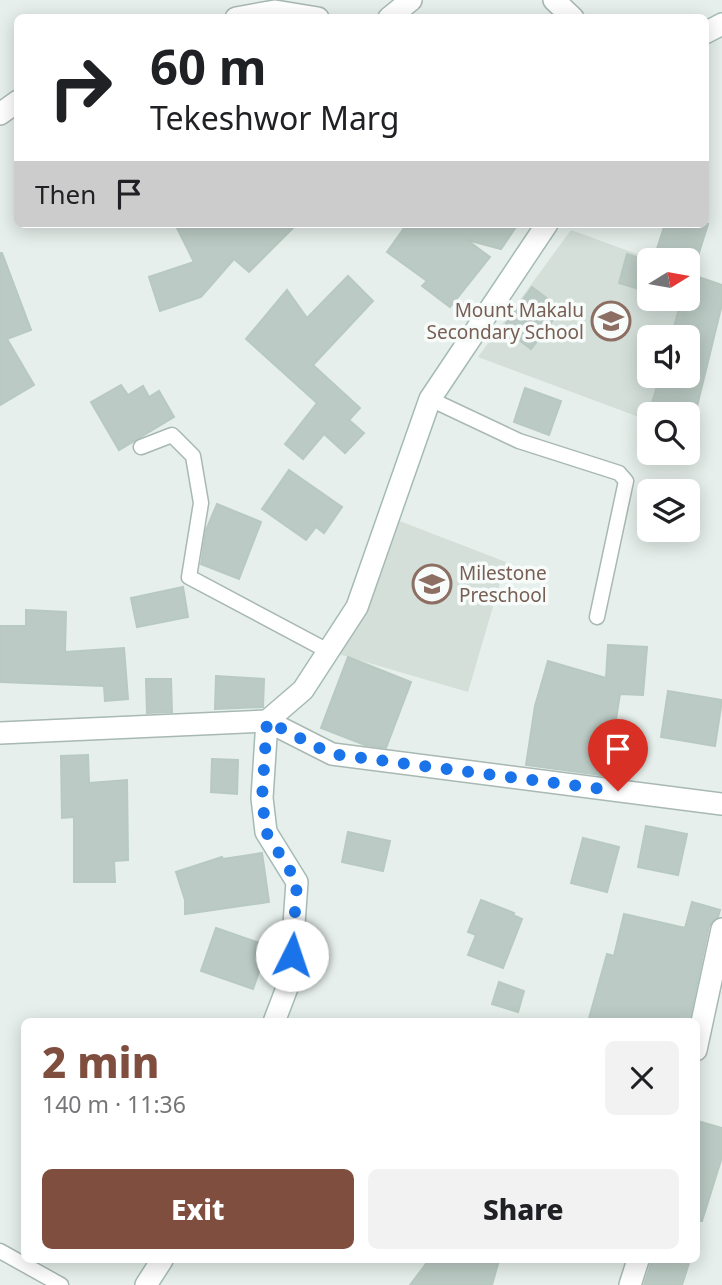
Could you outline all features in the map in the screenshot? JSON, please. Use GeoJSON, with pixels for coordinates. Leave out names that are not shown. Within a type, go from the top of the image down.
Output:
{"type":"FeatureCollection","features":[{"type":"Feature","properties":{"kind":"street"},"geometry":{"type":"LineString","coordinates":[[394,14],[411,0]]}},
{"type":"Feature","properties":{"kind":"street"},"geometry":{"type":"LineString","coordinates":[[554,0],[569,14]]}},
{"type":"Feature","properties":{"kind":"street"},"geometry":{"type":"LineString","coordinates":[[258,14],[275,11],[293,14]]}},
{"type":"Feature","properties":{"kind":"street"},"geometry":{"type":"LineString","coordinates":[[276,1018],[290,980],[297,882],[266,832],[262,798],[267,721],[303,690],[357,607],[430,399],[544,228]]}},
{"type":"Feature","properties":{"kind":"street"},"geometry":{"type":"LineString","coordinates":[[0,733],[267,721],[331,754],[722,804]]}},
{"type":"Feature","properties":{"kind":"street"},"geometry":{"type":"LineString","coordinates":[[700,1031],[722,929]]}},
{"type":"Feature","properties":{"kind":"street"},"geometry":{"type":"LineString","coordinates":[[146,1285],[160,1263]]}},
{"type":"Feature","properties":{"kind":"street"},"geometry":{"type":"LineString","coordinates":[[630,1285],[637,1263]]}},
{"type":"Feature","properties":{"kind":"lane"},"geometry":{"type":"LineString","coordinates":[[430,399],[519,440],[619,473],[626,481],[597,617]]}},
{"type":"Feature","properties":{"kind":"lane"},"geometry":{"type":"LineString","coordinates":[[141,447],[172,435],[193,456],[201,503],[189,577],[328,651]]}},
{"type":"Feature","properties":{"kind":"lane"},"geometry":{"type":"LineString","coordinates":[[0,1251],[21,1263]]}},
{"type":"Feature","properties":{"kind":"lane"},"geometry":{"type":"LineString","coordinates":[[22,1263],[61,1285]]}},
{"type":"Feature","properties":{"kind":"shaded area","name":"Mount Makalu Secondary School"},"geometry":{"type":"Polygon","coordinates":[[[571,230],[637,254],[637,312],[700,312],[700,276],[722,284],[722,304],[698,402],[637,402],[637,416],[478,357],[571,230]]]}},
{"type":"Feature","properties":{"kind":"shaded area","name":"Milestone Preschool"},"geometry":{"type":"Polygon","coordinates":[[[389,517],[506,562],[468,692],[328,651],[389,517]]]}},
{"type":"Feature","properties":{"kind":"building"},"geometry":{"type":"Polygon","coordinates":[[[177,228],[293,228],[249,272],[234,259],[201,297],[160,311],[149,277],[194,262],[177,228]]]}},
{"type":"Feature","properties":{"kind":"building"},"geometry":{"type":"Polygon","coordinates":[[[404,228],[515,228],[501,249],[467,240],[490,257],[450,307],[422,286],[427,281],[387,252],[404,228]]]}},
{"type":"Feature","properties":{"kind":"building"},"geometry":{"type":"Polygon","coordinates":[[[664,228],[707,228],[700,250],[657,248],[664,228]]]}},
{"type":"Feature","properties":{"kind":"building"},"geometry":{"type":"Polygon","coordinates":[[[0,253],[31,330],[7,339],[34,385],[0,405],[0,253]]]}},
{"type":"Feature","properties":{"kind":"building"},"geometry":{"type":"Polygon","coordinates":[[[627,254],[637,257],[637,288],[619,283],[627,254]]]}},
{"type":"Feature","properties":{"kind":"building"},"geometry":{"type":"Polygon","coordinates":[[[348,276],[373,301],[313,365],[360,408],[349,420],[364,433],[345,453],[324,434],[303,459],[285,444],[317,403],[246,339],[287,290],[307,318],[348,276]]]}},
{"type":"Feature","properties":{"kind":"building"},"geometry":{"type":"Polygon","coordinates":[[[700,278],[722,285],[722,304],[698,402],[652,402],[656,388],[700,388],[700,325],[675,325],[678,312],[700,312],[700,278]]]}},
{"type":"Feature","properties":{"kind":"building"},"geometry":{"type":"Polygon","coordinates":[[[532,287],[561,309],[531,349],[503,328],[532,287]]]}},
{"type":"Feature","properties":{"kind":"building"},"geometry":{"type":"Polygon","coordinates":[[[121,385],[128,395],[143,386],[149,397],[159,391],[174,417],[119,450],[91,402],[121,385]]]}},
{"type":"Feature","properties":{"kind":"building"},"geometry":{"type":"Polygon","coordinates":[[[525,388],[561,401],[549,435],[514,422],[525,388]]]}},
{"type":"Feature","properties":{"kind":"building"},"geometry":{"type":"Polygon","coordinates":[[[289,470],[342,507],[324,533],[316,527],[306,540],[262,509],[289,470]]]}},
{"type":"Feature","properties":{"kind":"building"},"geometry":{"type":"Polygon","coordinates":[[[217,504],[261,522],[239,579],[201,564],[206,530],[217,504]]]}},
{"type":"Feature","properties":{"kind":"building"},"geometry":{"type":"Polygon","coordinates":[[[183,587],[188,617],[137,627],[131,598],[183,587]]]}},
{"type":"Feature","properties":{"kind":"building"},"geometry":{"type":"Polygon","coordinates":[[[26,610],[66,612],[65,652],[124,648],[128,699],[105,701],[104,686],[0,682],[0,626],[26,626],[26,610]]]}},
{"type":"Feature","properties":{"kind":"building"},"geometry":{"type":"Polygon","coordinates":[[[608,645],[647,647],[643,695],[620,694],[607,776],[526,765],[535,706],[548,661],[606,678],[608,645]]]}},
{"type":"Feature","properties":{"kind":"building"},"geometry":{"type":"Polygon","coordinates":[[[348,657],[411,682],[386,748],[365,745],[321,728],[348,657]]]}},
{"type":"Feature","properties":{"kind":"building"},"geometry":{"type":"Polygon","coordinates":[[[216,676],[264,679],[263,707],[215,709],[216,676]]]}},
{"type":"Feature","properties":{"kind":"building"},"geometry":{"type":"Polygon","coordinates":[[[146,679],[171,679],[172,712],[147,713],[146,679]]]}},
{"type":"Feature","properties":{"kind":"building"},"geometry":{"type":"Polygon","coordinates":[[[668,691],[722,700],[715,746],[661,737],[668,691]]]}},
{"type":"Feature","properties":{"kind":"building"},"geometry":{"type":"Polygon","coordinates":[[[88,755],[89,783],[127,780],[128,860],[114,861],[115,882],[74,882],[74,817],[62,818],[61,756],[88,755]]]}},
{"type":"Feature","properties":{"kind":"building"},"geometry":{"type":"Polygon","coordinates":[[[212,759],[238,760],[237,794],[211,792],[212,759]]]}},
{"type":"Feature","properties":{"kind":"building"},"geometry":{"type":"Polygon","coordinates":[[[646,826],[687,834],[678,875],[638,867],[646,826]]]}},
{"type":"Feature","properties":{"kind":"building"},"geometry":{"type":"Polygon","coordinates":[[[348,832],[390,841],[383,871],[342,862],[348,832]]]}},
{"type":"Feature","properties":{"kind":"building"},"geometry":{"type":"Polygon","coordinates":[[[583,838],[619,847],[607,892],[571,883],[583,838]]]}},
{"type":"Feature","properties":{"kind":"building"},"geometry":{"type":"Polygon","coordinates":[[[262,853],[269,902],[185,914],[185,900],[176,872],[222,857],[262,853]]]}},
{"type":"Feature","properties":{"kind":"building"},"geometry":{"type":"Polygon","coordinates":[[[481,900],[522,919],[503,968],[468,955],[476,935],[468,932],[481,900]]]}},
{"type":"Feature","properties":{"kind":"building"},"geometry":{"type":"Polygon","coordinates":[[[692,902],[720,910],[718,917],[709,926],[690,1018],[589,1018],[607,954],[614,956],[624,914],[685,928],[692,902]]]}},
{"type":"Feature","properties":{"kind":"building"},"geometry":{"type":"Polygon","coordinates":[[[216,928],[268,946],[253,989],[201,971],[216,928]]]}},
{"type":"Feature","properties":{"kind":"building"},"geometry":{"type":"Polygon","coordinates":[[[499,982],[524,991],[518,1012],[492,1004],[499,982]]]}},
{"type":"Feature","properties":{"kind":"building"},"geometry":{"type":"Polygon","coordinates":[[[701,1122],[722,1128],[722,1157],[702,1221],[700,1221],[701,1122]]]}},
{"type":"Feature","properties":{"kind":"building"},"geometry":{"type":"Polygon","coordinates":[[[427,1263],[498,1263],[492,1285],[410,1285],[427,1263]]]}},
{"type":"Feature","properties":{"kind":"building"},"geometry":{"type":"Polygon","coordinates":[[[651,1263],[689,1263],[682,1285],[644,1285],[651,1263]]]}},
{"type":"Feature","properties":{"kind":"place","name":"Mount Makalu Secondary School"},"geometry":{"type":"Point","coordinates":[611,321]}},
{"type":"Feature","properties":{"kind":"place","name":"Milestone Preschool"},"geometry":{"type":"Point","coordinates":[432,584]}},
{"type":"Feature","properties":{"kind":"route"},"geometry":{"type":"LineString","coordinates":[[292,955],[297,882],[266,832],[262,798],[267,721],[331,754],[618,791]]}}]}
